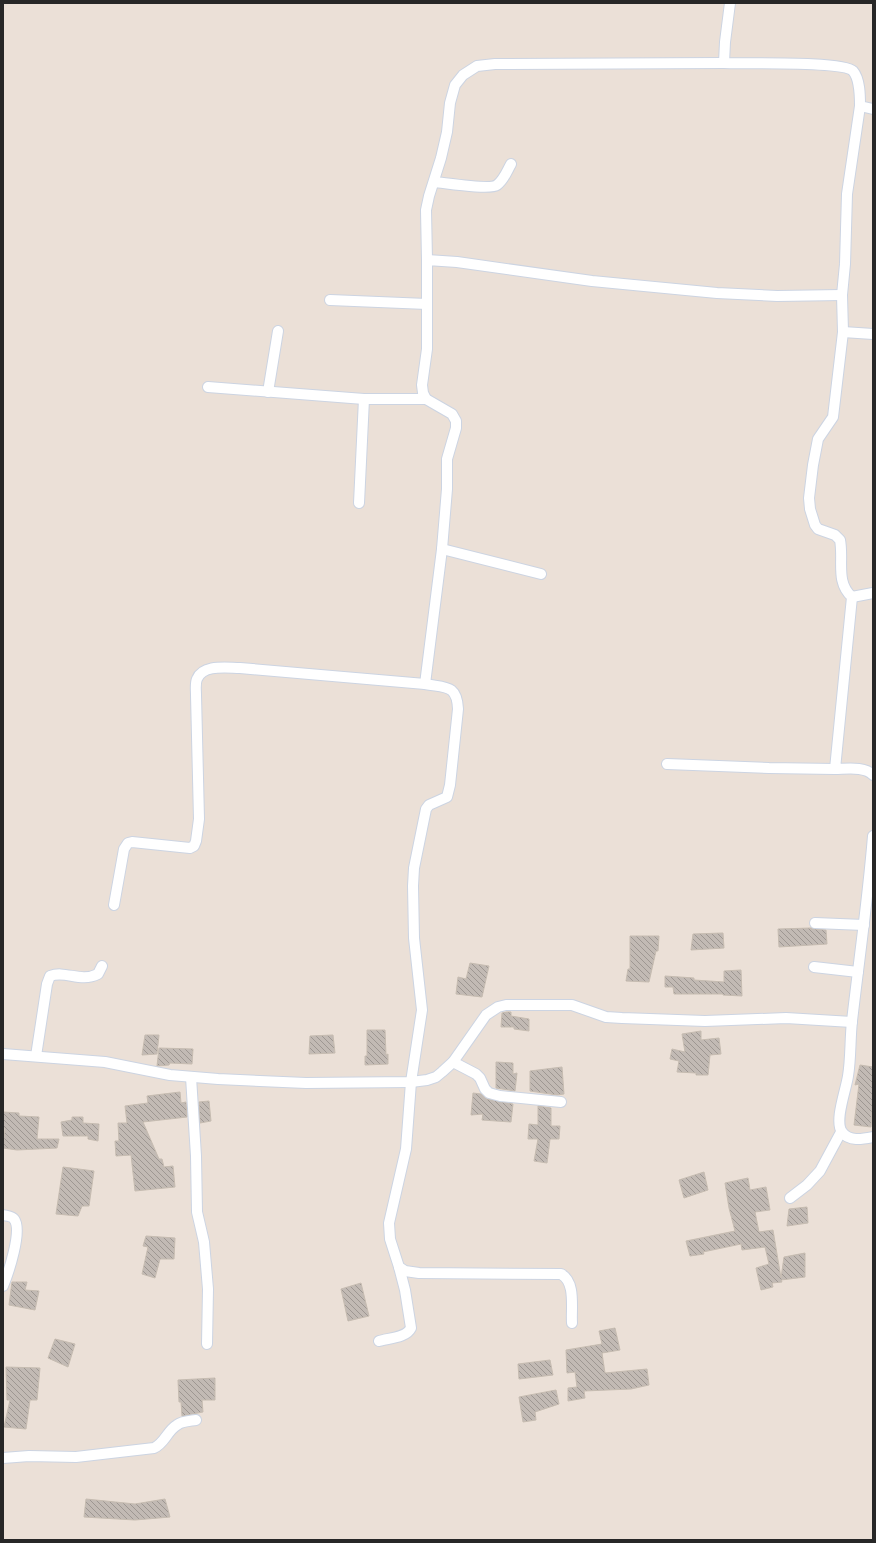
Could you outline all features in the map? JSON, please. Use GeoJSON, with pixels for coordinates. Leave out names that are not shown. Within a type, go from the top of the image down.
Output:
{"type":"FeatureCollection","features":[{"type":"Feature","properties":{"kind":"street"},"geometry":{"type":"LineString","coordinates":[[724,63],[730,3]]}},
{"type":"Feature","properties":{"kind":"street"},"geometry":{"type":"LineString","coordinates":[[426,399],[423,393],[422,385],[427,349],[426,210],[429,196],[442,158],[447,132],[450,103],[455,85],[463,75],[477,66],[539,63],[724,63],[826,65],[847,67],[854,72],[858,84],[860,106],[847,194],[845,264],[842,295],[843,332],[832,417],[818,439],[809,498],[810,509],[815,525],[818,529],[835,535],[840,540],[842,581],[844,588],[852,597],[835,768]]}},
{"type":"Feature","properties":{"kind":"street"},"geometry":{"type":"LineString","coordinates":[[860,106],[873,109]]}},
{"type":"Feature","properties":{"kind":"street"},"geometry":{"type":"LineString","coordinates":[[435,182],[487,188],[496,186],[511,164]]}},
{"type":"Feature","properties":{"kind":"street"},"geometry":{"type":"LineString","coordinates":[[427,260],[457,262],[592,281],[717,293],[776,296],[842,295]]}},
{"type":"Feature","properties":{"kind":"street"},"geometry":{"type":"LineString","coordinates":[[330,300],[427,304]]}},
{"type":"Feature","properties":{"kind":"street"},"geometry":{"type":"LineString","coordinates":[[268,392],[278,331]]}},
{"type":"Feature","properties":{"kind":"street"},"geometry":{"type":"LineString","coordinates":[[843,332],[873,334]]}},
{"type":"Feature","properties":{"kind":"street"},"geometry":{"type":"LineString","coordinates":[[208,387],[364,399],[426,399],[452,414],[456,421],[456,428],[447,459],[447,489],[442,549],[425,684]]}},
{"type":"Feature","properties":{"kind":"street"},"geometry":{"type":"LineString","coordinates":[[359,503],[364,399]]}},
{"type":"Feature","properties":{"kind":"street"},"geometry":{"type":"LineString","coordinates":[[442,549],[541,574]]}},
{"type":"Feature","properties":{"kind":"street"},"geometry":{"type":"LineString","coordinates":[[852,597],[873,593]]}},
{"type":"Feature","properties":{"kind":"street"},"geometry":{"type":"LineString","coordinates":[[114,905],[124,849],[128,843],[140,842],[190,848],[194,846],[196,841],[199,819],[196,680],[202,672],[211,669],[240,668],[425,684],[450,689],[455,693],[458,700],[458,709],[450,785],[447,797],[429,805],[426,809],[414,868],[414,938],[417,976],[422,1010],[411,1082],[406,1149],[389,1224],[390,1239],[405,1290],[411,1328],[409,1332],[405,1334],[379,1340]]}},
{"type":"Feature","properties":{"kind":"street"},"geometry":{"type":"LineString","coordinates":[[667,764],[769,768],[835,768],[863,770],[870,772],[873,775]]}},
{"type":"Feature","properties":{"kind":"street"},"geometry":{"type":"LineString","coordinates":[[873,836],[852,1022],[848,1075],[839,1124],[841,1132],[846,1137],[854,1139],[873,1137]]}},
{"type":"Feature","properties":{"kind":"street"},"geometry":{"type":"LineString","coordinates":[[815,923],[864,925]]}},
{"type":"Feature","properties":{"kind":"street"},"geometry":{"type":"LineString","coordinates":[[36,1056],[47,984],[50,976],[60,974],[85,978],[98,974],[102,966]]}},
{"type":"Feature","properties":{"kind":"street"},"geometry":{"type":"LineString","coordinates":[[814,967],[858,972]]}},
{"type":"Feature","properties":{"kind":"street"},"geometry":{"type":"LineString","coordinates":[[3,1054],[105,1062],[191,1077],[306,1083],[411,1082],[428,1080],[436,1077],[453,1062],[486,1014],[498,1007],[506,1005],[572,1005],[606,1017],[622,1018],[712,1021],[786,1018],[852,1022]]}},
{"type":"Feature","properties":{"kind":"street"},"geometry":{"type":"LineString","coordinates":[[453,1062],[476,1074],[489,1093],[500,1096],[561,1102]]}},
{"type":"Feature","properties":{"kind":"street"},"geometry":{"type":"LineString","coordinates":[[191,1077],[196,1156],[197,1212],[204,1242],[208,1289],[207,1344]]}},
{"type":"Feature","properties":{"kind":"street"},"geometry":{"type":"LineString","coordinates":[[790,1198],[807,1185],[820,1171],[841,1132]]}},
{"type":"Feature","properties":{"kind":"street"},"geometry":{"type":"LineString","coordinates":[[3,1215],[14,1219],[17,1226],[11,1260],[3,1286]]}},
{"type":"Feature","properties":{"kind":"street"},"geometry":{"type":"LineString","coordinates":[[399,1267],[405,1271],[419,1273],[561,1274],[566,1277],[570,1283],[572,1322]]}},
{"type":"Feature","properties":{"kind":"street"},"geometry":{"type":"LineString","coordinates":[[3,1458],[29,1456],[76,1457],[154,1448],[162,1442],[177,1424],[196,1420]]}},
{"type":"Feature","properties":{"kind":"building"},"geometry":{"type":"Polygon","coordinates":[[[811,928],[826,930],[827,944],[779,947],[778,929],[811,928]]]}},
{"type":"Feature","properties":{"kind":"building"},"geometry":{"type":"Polygon","coordinates":[[[723,933],[724,948],[691,950],[693,934],[723,933]]]}},
{"type":"Feature","properties":{"kind":"building"},"geometry":{"type":"Polygon","coordinates":[[[630,936],[659,936],[658,951],[656,951],[649,982],[626,981],[628,969],[630,969],[630,936]]]}},
{"type":"Feature","properties":{"kind":"building"},"geometry":{"type":"Polygon","coordinates":[[[470,963],[489,966],[482,997],[456,994],[458,977],[466,979],[470,963]]]}},
{"type":"Feature","properties":{"kind":"building"},"geometry":{"type":"Polygon","coordinates":[[[741,970],[742,996],[723,994],[674,994],[673,987],[665,987],[665,976],[724,982],[724,971],[741,970]]]}},
{"type":"Feature","properties":{"kind":"building"},"geometry":{"type":"Polygon","coordinates":[[[511,1012],[511,1016],[529,1019],[529,1031],[514,1029],[514,1027],[501,1027],[502,1013],[511,1012]]]}},
{"type":"Feature","properties":{"kind":"building"},"geometry":{"type":"Polygon","coordinates":[[[367,1030],[385,1030],[386,1055],[388,1054],[388,1064],[365,1065],[365,1056],[367,1056],[367,1030]]]}},
{"type":"Feature","properties":{"kind":"building"},"geometry":{"type":"Polygon","coordinates":[[[701,1031],[701,1040],[719,1038],[721,1054],[710,1055],[708,1075],[677,1072],[679,1061],[670,1059],[672,1049],[685,1052],[682,1034],[701,1031]]]}},
{"type":"Feature","properties":{"kind":"building"},"geometry":{"type":"Polygon","coordinates":[[[145,1035],[159,1035],[157,1054],[142,1055],[145,1035]]]}},
{"type":"Feature","properties":{"kind":"building"},"geometry":{"type":"Polygon","coordinates":[[[333,1035],[335,1053],[309,1054],[310,1036],[333,1035]]]}},
{"type":"Feature","properties":{"kind":"building"},"geometry":{"type":"Polygon","coordinates":[[[159,1048],[193,1049],[192,1064],[170,1063],[169,1065],[157,1066],[159,1048]]]}},
{"type":"Feature","properties":{"kind":"building"},"geometry":{"type":"Polygon","coordinates":[[[496,1062],[513,1063],[513,1074],[517,1073],[515,1091],[496,1088],[496,1062]]]}},
{"type":"Feature","properties":{"kind":"building"},"geometry":{"type":"Polygon","coordinates":[[[860,1065],[873,1067],[871,1127],[854,1125],[859,1084],[855,1085],[860,1065]]]}},
{"type":"Feature","properties":{"kind":"building"},"geometry":{"type":"Polygon","coordinates":[[[562,1067],[564,1094],[557,1095],[530,1091],[530,1071],[562,1067]]]}},
{"type":"Feature","properties":{"kind":"building"},"geometry":{"type":"Polygon","coordinates":[[[180,1092],[181,1103],[186,1102],[187,1117],[143,1122],[159,1159],[162,1159],[164,1167],[173,1166],[175,1187],[135,1191],[131,1155],[116,1156],[115,1141],[119,1141],[118,1123],[127,1123],[125,1106],[148,1103],[147,1096],[180,1092]]]}},
{"type":"Feature","properties":{"kind":"building"},"geometry":{"type":"Polygon","coordinates":[[[473,1093],[481,1094],[487,1099],[513,1104],[511,1122],[482,1120],[483,1114],[471,1115],[473,1093]]]}},
{"type":"Feature","properties":{"kind":"building"},"geometry":{"type":"Polygon","coordinates":[[[209,1101],[211,1121],[200,1123],[199,1102],[209,1101]]]}},
{"type":"Feature","properties":{"kind":"building"},"geometry":{"type":"Polygon","coordinates":[[[538,1106],[551,1108],[551,1126],[560,1126],[559,1139],[550,1139],[547,1163],[534,1161],[538,1139],[528,1139],[529,1124],[538,1125],[538,1106]]]}},
{"type":"Feature","properties":{"kind":"building"},"geometry":{"type":"Polygon","coordinates":[[[3,1112],[19,1113],[19,1116],[39,1117],[37,1139],[59,1139],[57,1148],[17,1150],[3,1148],[5,1128],[3,1128],[3,1112]]]}},
{"type":"Feature","properties":{"kind":"building"},"geometry":{"type":"Polygon","coordinates":[[[72,1117],[83,1117],[83,1123],[99,1124],[98,1141],[88,1139],[88,1136],[63,1136],[61,1122],[72,1120],[72,1117]]]}},
{"type":"Feature","properties":{"kind":"building"},"geometry":{"type":"Polygon","coordinates":[[[63,1167],[94,1171],[89,1206],[82,1206],[78,1216],[56,1214],[63,1167]]]}},
{"type":"Feature","properties":{"kind":"building"},"geometry":{"type":"Polygon","coordinates":[[[704,1172],[708,1190],[684,1198],[679,1180],[704,1172]]]}},
{"type":"Feature","properties":{"kind":"building"},"geometry":{"type":"Polygon","coordinates":[[[748,1178],[750,1190],[766,1187],[770,1210],[755,1212],[759,1232],[773,1230],[781,1278],[784,1257],[805,1253],[805,1277],[781,1280],[782,1282],[772,1283],[773,1287],[761,1290],[756,1268],[769,1264],[765,1247],[742,1250],[741,1244],[703,1252],[704,1254],[690,1256],[686,1241],[735,1231],[725,1183],[748,1178]]]}},
{"type":"Feature","properties":{"kind":"building"},"geometry":{"type":"Polygon","coordinates":[[[807,1207],[808,1223],[787,1226],[789,1209],[807,1207]]]}},
{"type":"Feature","properties":{"kind":"building"},"geometry":{"type":"Polygon","coordinates":[[[146,1236],[175,1238],[174,1259],[160,1259],[155,1278],[142,1274],[148,1247],[143,1246],[146,1236]]]}},
{"type":"Feature","properties":{"kind":"building"},"geometry":{"type":"Polygon","coordinates":[[[12,1282],[27,1282],[25,1290],[39,1291],[35,1310],[9,1305],[12,1282]]]}},
{"type":"Feature","properties":{"kind":"building"},"geometry":{"type":"Polygon","coordinates":[[[361,1283],[369,1316],[348,1321],[341,1289],[361,1283]]]}},
{"type":"Feature","properties":{"kind":"building"},"geometry":{"type":"Polygon","coordinates":[[[615,1328],[620,1350],[602,1353],[605,1373],[647,1369],[649,1385],[631,1389],[584,1391],[585,1398],[568,1401],[568,1388],[577,1387],[575,1372],[567,1373],[566,1350],[602,1344],[599,1331],[615,1328]]]}},
{"type":"Feature","properties":{"kind":"building"},"geometry":{"type":"Polygon","coordinates":[[[55,1339],[75,1344],[68,1367],[48,1358],[55,1339]]]}},
{"type":"Feature","properties":{"kind":"building"},"geometry":{"type":"Polygon","coordinates":[[[550,1360],[553,1375],[519,1379],[518,1364],[550,1360]]]}},
{"type":"Feature","properties":{"kind":"building"},"geometry":{"type":"Polygon","coordinates":[[[6,1367],[40,1368],[37,1400],[30,1400],[26,1429],[4,1427],[10,1400],[7,1400],[6,1367]]]}},
{"type":"Feature","properties":{"kind":"building"},"geometry":{"type":"Polygon","coordinates":[[[215,1378],[215,1400],[202,1400],[203,1412],[182,1416],[181,1402],[179,1402],[178,1380],[215,1378]]]}},
{"type":"Feature","properties":{"kind":"building"},"geometry":{"type":"Polygon","coordinates":[[[556,1390],[559,1404],[535,1412],[536,1420],[523,1422],[519,1397],[556,1390]]]}},
{"type":"Feature","properties":{"kind":"building"},"geometry":{"type":"Polygon","coordinates":[[[86,1499],[135,1504],[165,1499],[170,1517],[135,1520],[84,1517],[86,1499]]]}}]}
